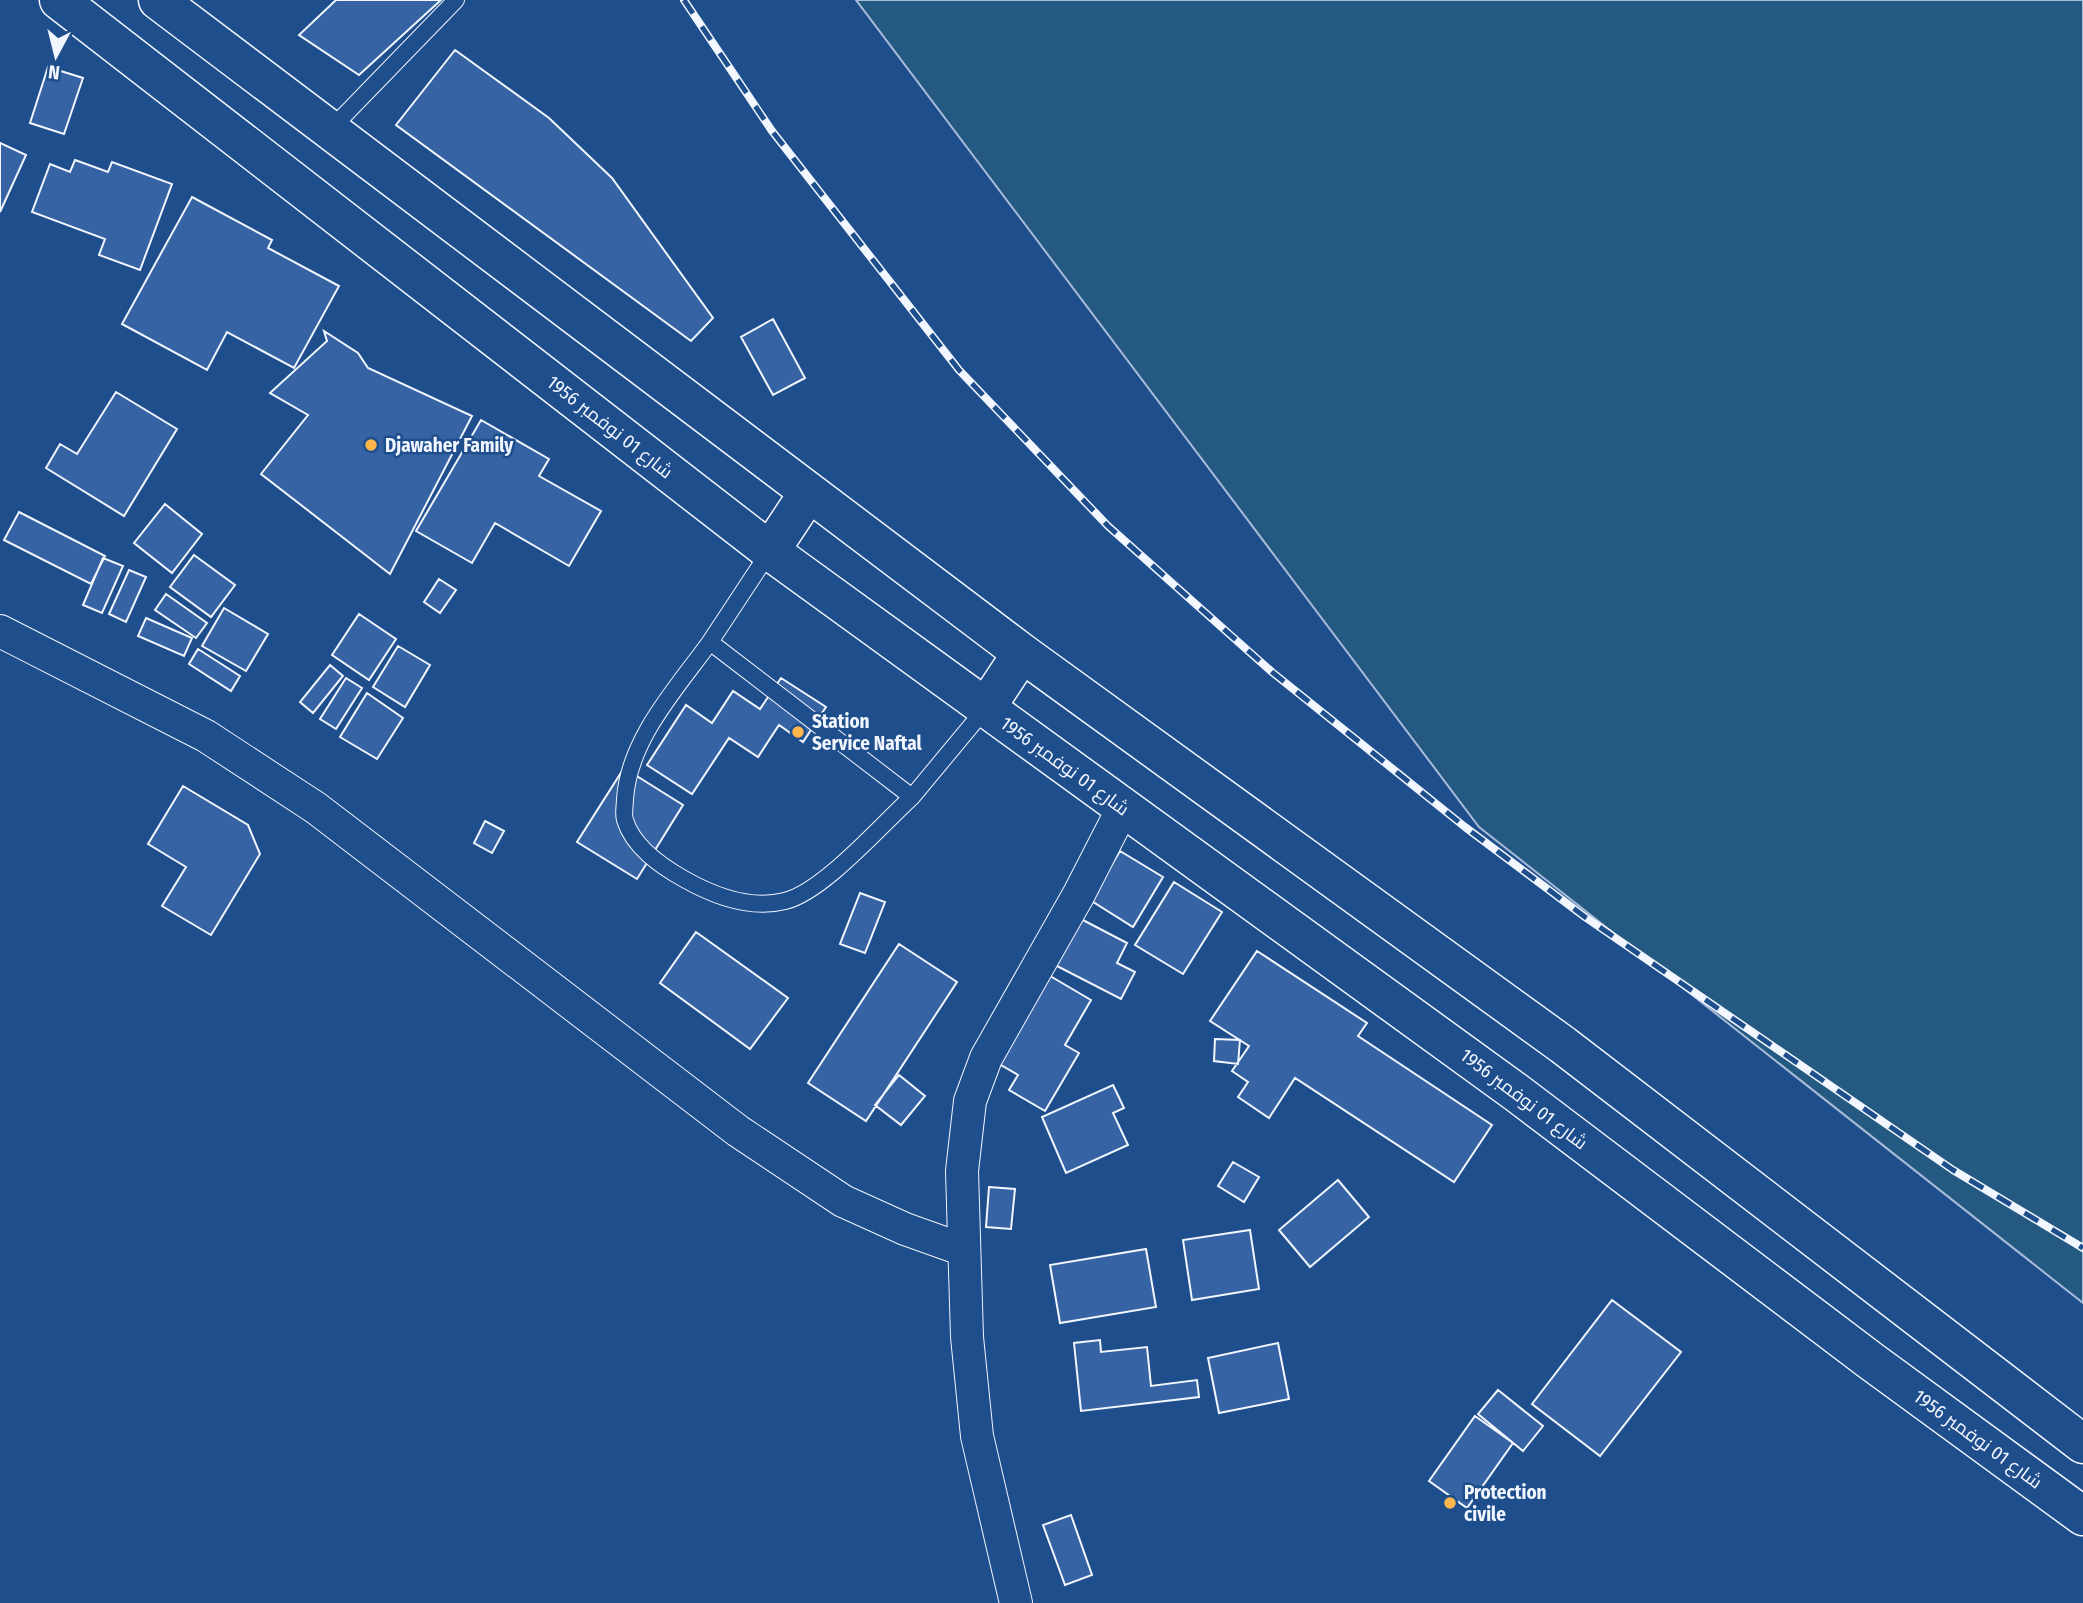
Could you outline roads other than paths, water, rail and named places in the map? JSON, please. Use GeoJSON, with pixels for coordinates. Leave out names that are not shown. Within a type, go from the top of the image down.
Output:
{"type":"FeatureCollection","features":[{"type":"Feature","properties":{"kind":"main road","name":"شارع 01 نوفمبر 1956"},"geometry":{"type":"LineString","coordinates":[[59,0],[770,551],[1517,1093],[1871,1361],[2083,1516]]}},
{"type":"Feature","properties":{"kind":"main road"},"geometry":{"type":"LineString","coordinates":[[158,0],[1022,653],[1563,1045],[2083,1444]]}},
{"type":"Feature","properties":{"kind":"main road"},"geometry":{"type":"LineString","coordinates":[[770,551],[808,492]]}},
{"type":"Feature","properties":{"kind":"main road"},"geometry":{"type":"LineString","coordinates":[[985,709],[1022,653]]}},
{"type":"Feature","properties":{"kind":"street"},"geometry":{"type":"LineString","coordinates":[[0,631],[206,736],[316,808],[738,1131],[843,1201],[964,1250]]}},
{"type":"Feature","properties":{"kind":"street"},"geometry":{"type":"LineString","coordinates":[[1016,1603],[977,1436],[967,1337],[962,1171],[974,1090],[986,1058],[1079,894],[1123,808]]}},
{"type":"Feature","properties":{"kind":"lane"},"geometry":{"type":"LineString","coordinates":[[330,130],[456,0]]}},
{"type":"Feature","properties":{"kind":"lane"},"geometry":{"type":"LineString","coordinates":[[770,551],[710,642],[655,718],[627,774],[624,819],[640,846],[664,868],[710,894],[752,904],[785,901],[812,890],[912,797],[985,709]]}},
{"type":"Feature","properties":{"kind":"lane"},"geometry":{"type":"LineString","coordinates":[[710,642],[912,797]]}},
{"type":"Feature","properties":{"kind":"railway"},"geometry":{"type":"LineString","coordinates":[[684,0],[772,131],[959,370],[1108,526],[1272,672],[1465,827],[1585,917],[1953,1170],[2083,1248]]}},
{"type":"Feature","properties":{"kind":"place","name":"Djawaher Family"},"geometry":{"type":"Point","coordinates":[371,445]}},
{"type":"Feature","properties":{"kind":"place","name":"Station Service Naftal"},"geometry":{"type":"Point","coordinates":[798,732]}},
{"type":"Feature","properties":{"kind":"place","name":"Protection civile"},"geometry":{"type":"Point","coordinates":[1450,1503]}}]}
